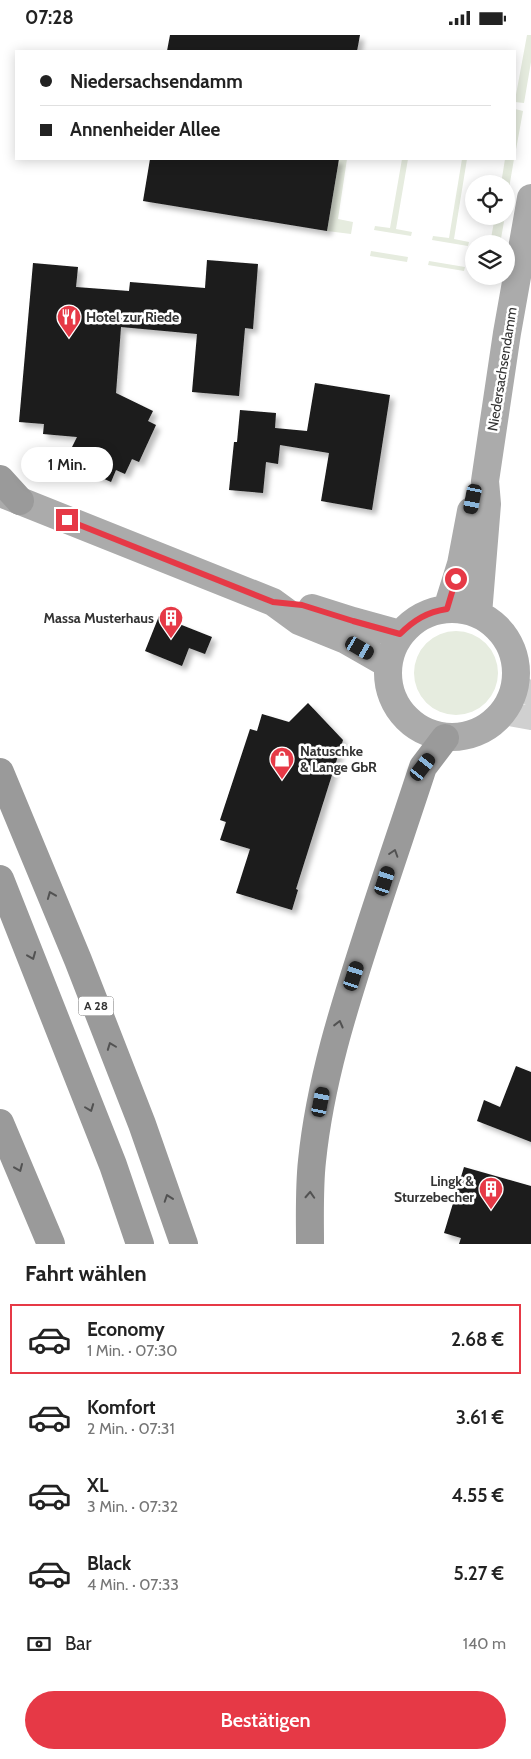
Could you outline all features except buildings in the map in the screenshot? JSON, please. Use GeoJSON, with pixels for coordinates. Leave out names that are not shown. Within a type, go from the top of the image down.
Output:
{"type":"FeatureCollection","features":[{"type":"Feature","properties":{"kind":"highway"},"geometry":{"type":"LineString","coordinates":[[0,479],[10,497]]}},
{"type":"Feature","properties":{"kind":"highway"},"geometry":{"type":"LineString","coordinates":[[310,1244],[312,1161],[323,1090],[341,1014],[423,767],[446,738]]}},
{"type":"Feature","properties":{"kind":"highway","name":"A 28"},"geometry":{"type":"LineString","coordinates":[[0,772],[74,951],[142,1124],[184,1244]]}},
{"type":"Feature","properties":{"kind":"highway"},"geometry":{"type":"LineString","coordinates":[[0,879],[113,1165],[140,1244]]}},
{"type":"Feature","properties":{"kind":"highway"},"geometry":{"type":"LineString","coordinates":[[0,1123],[51,1244]]}},
{"type":"Feature","properties":{"kind":"main road","name":"Niedersachsendamm"},"geometry":{"type":"LineString","coordinates":[[478,614],[487,504],[485,481],[507,333],[531,197]]}},
{"type":"Feature","properties":{"kind":"main road","name":"Niedersachsendamm"},"geometry":{"type":"LineString","coordinates":[[447,609],[461,563],[473,499],[485,481]]}},
{"type":"Feature","properties":{"kind":"main road"},"geometry":{"type":"LineString","coordinates":[[10,497],[273,602],[299,621],[346,640],[388,664]]}},
{"type":"Feature","properties":{"kind":"main road"},"geometry":{"type":"LineString","coordinates":[[273,602],[302,605],[400,634]]}},
{"type":"Feature","properties":{"kind":"main road"},"geometry":{"type":"LineString","coordinates":[[463,609],[478,614],[490,621],[501,631],[509,644],[515,658],[516,671],[523,689],[511,699],[503,713],[487,727],[467,736],[446,738],[429,734],[414,726],[402,715],[393,701],[388,683],[388,664],[392,648],[400,634],[410,624],[433,611],[463,609]]}},
{"type":"Feature","properties":{"kind":"street"},"geometry":{"type":"LineString","coordinates":[[503,713],[531,718]]}},
{"type":"Feature","properties":{"kind":"shaded area"},"geometry":{"type":"Polygon","coordinates":[[[527,35],[531,35],[531,62],[524,103],[516,102],[527,35]]]}},
{"type":"Feature","properties":{"kind":"shaded area"},"geometry":{"type":"Polygon","coordinates":[[[516,109],[523,111],[516,150],[516,109]]]}},
{"type":"Feature","properties":{"kind":"shaded area"},"geometry":{"type":"Polygon","coordinates":[[[339,160],[347,160],[338,219],[353,222],[351,234],[327,231],[339,160]]]}},
{"type":"Feature","properties":{"kind":"shaded area"},"geometry":{"type":"Polygon","coordinates":[[[402,160],[408,160],[396,229],[412,232],[411,236],[374,230],[375,226],[390,228],[402,160]]]}},
{"type":"Feature","properties":{"kind":"shaded area"},"geometry":{"type":"Polygon","coordinates":[[[462,160],[467,160],[454,239],[465,241],[465,246],[432,240],[433,236],[449,238],[462,160]]]}},
{"type":"Feature","properties":{"kind":"shaded area"},"geometry":{"type":"Polygon","coordinates":[[[505,160],[514,160],[511,175],[502,175],[505,160]]]}},
{"type":"Feature","properties":{"kind":"shaded area"},"geometry":{"type":"Polygon","coordinates":[[[493,225],[503,225],[502,235],[492,235],[493,225]]]}},
{"type":"Feature","properties":{"kind":"shaded area"},"geometry":{"type":"Polygon","coordinates":[[[371,251],[408,257],[407,262],[370,256],[371,251]]]}},
{"type":"Feature","properties":{"kind":"shaded area"},"geometry":{"type":"Polygon","coordinates":[[[429,261],[465,267],[464,271],[428,265],[429,261]]]}},
{"type":"Feature","properties":{"kind":"shaded area"},"geometry":{"type":"Polygon","coordinates":[[[448,631],[464,631],[480,638],[491,649],[498,665],[495,689],[486,703],[480,708],[464,715],[448,715],[432,708],[421,697],[414,681],[414,665],[421,649],[432,638],[448,631]]]}},
{"type":"Feature","properties":{"kind":"place","name":"Hotel zur Riede"},"geometry":{"type":"Point","coordinates":[69,338]}},
{"type":"Feature","properties":{"kind":"place","name":"Massa Musterhaus"},"geometry":{"type":"Point","coordinates":[171,639]}},
{"type":"Feature","properties":{"kind":"place","name":"Natuschke & Lange GbR"},"geometry":{"type":"Point","coordinates":[282,780]}},
{"type":"Feature","properties":{"kind":"place","name":"Lingk & Sturzebecher"},"geometry":{"type":"Point","coordinates":[491,1210]}},
{"type":"Feature","properties":{"kind":"route"},"geometry":{"type":"LineString","coordinates":[[67,520],[273,602],[302,605],[400,634],[420,617],[433,611],[447,609],[456,579]]}}]}
